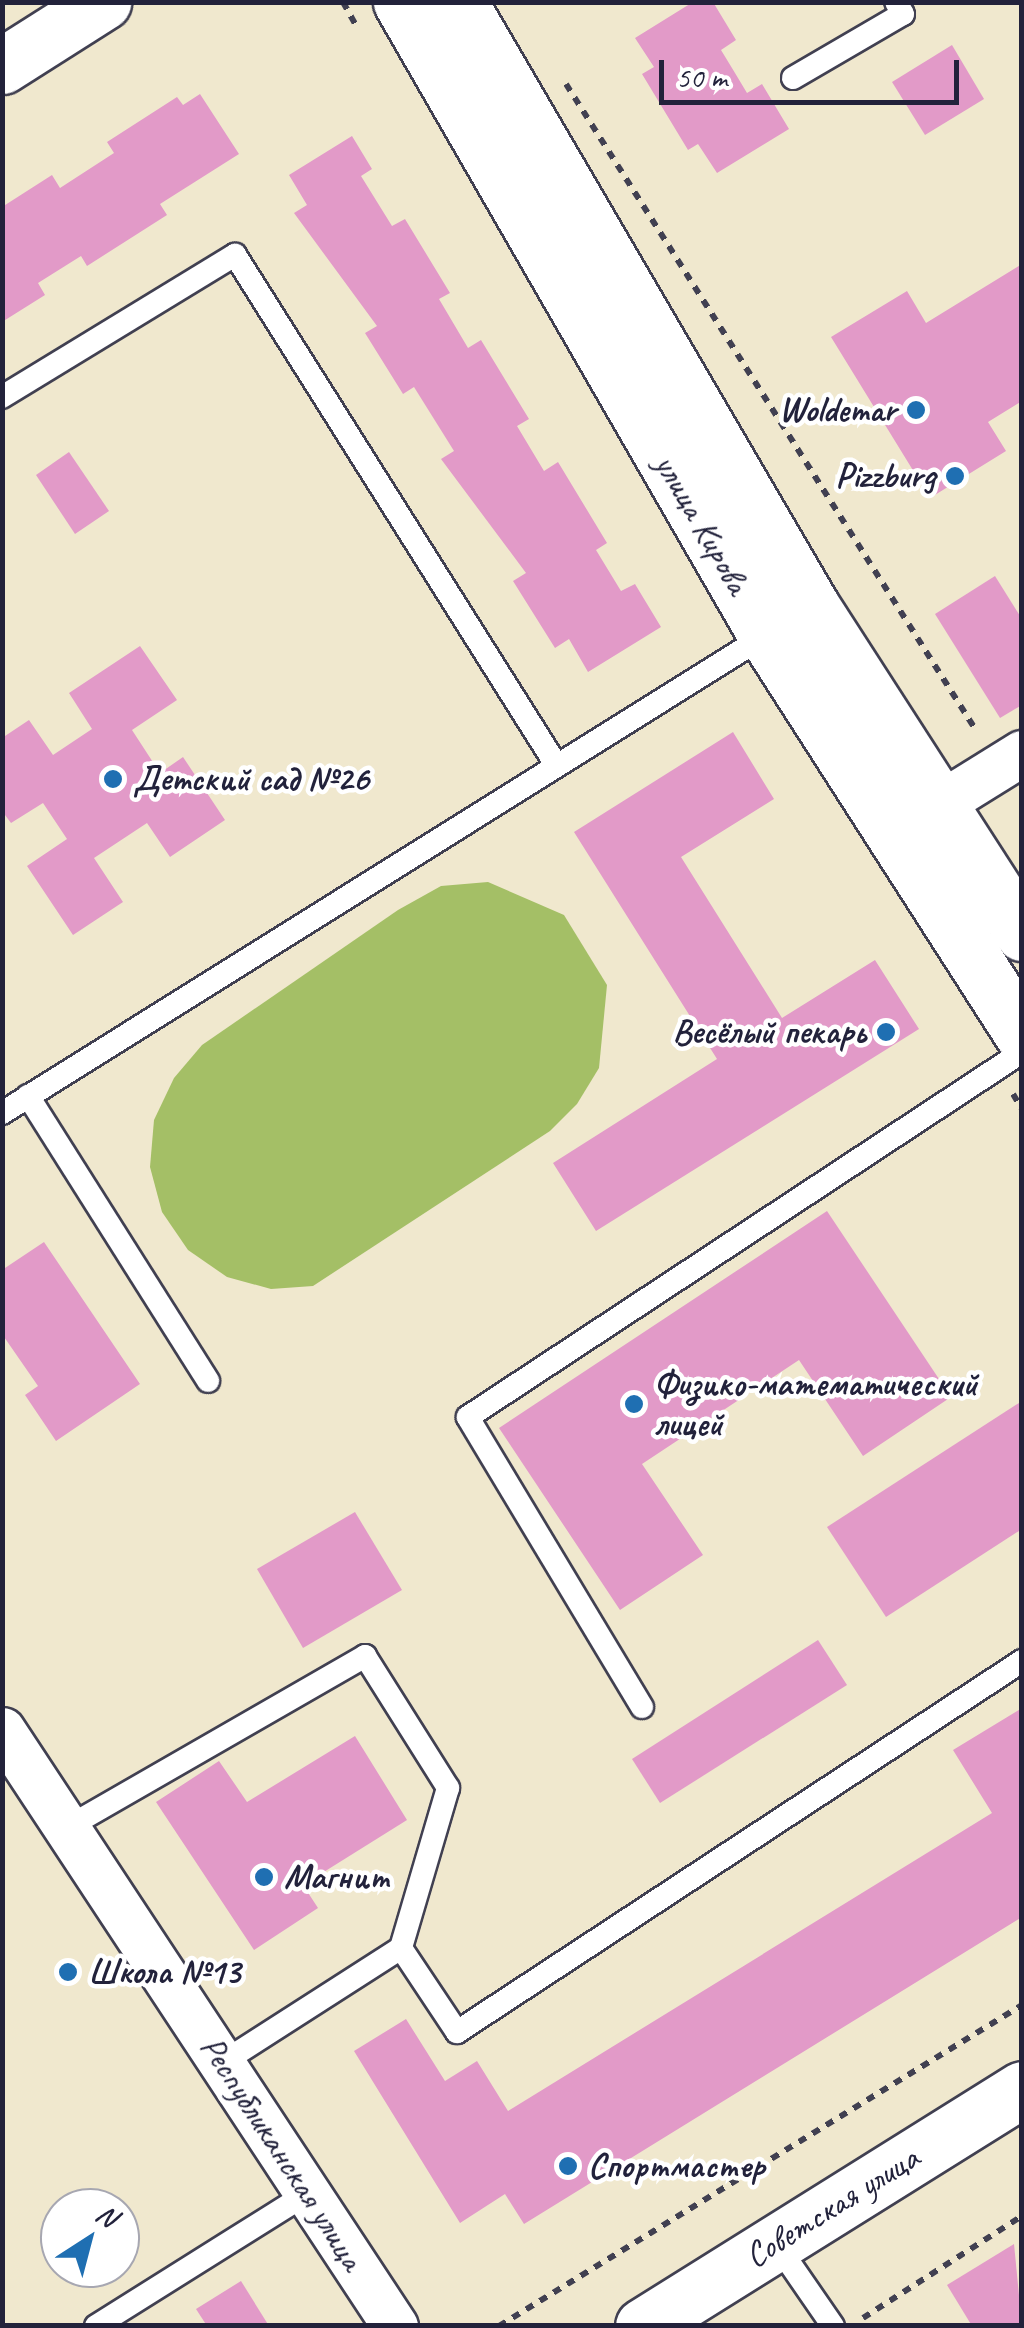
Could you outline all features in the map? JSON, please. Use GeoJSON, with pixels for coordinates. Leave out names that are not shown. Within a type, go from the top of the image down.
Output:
{"type":"FeatureCollection","features":[{"type":"Feature","properties":{"kind":"main road"},"geometry":{"type":"LineString","coordinates":[[2,66],[103,2]]}},
{"type":"Feature","properties":{"kind":"main road","name":"улица Кирова"},"geometry":{"type":"LineString","coordinates":[[401,2],[789,621],[938,805],[1022,933]]}},
{"type":"Feature","properties":{"kind":"main road","name":"улица Кирова"},"geometry":{"type":"LineString","coordinates":[[458,2],[789,621],[1022,1034]]}},
{"type":"Feature","properties":{"kind":"main road","name":"Советская улица"},"geometry":{"type":"LineString","coordinates":[[643,2326],[1022,2088]]}},
{"type":"Feature","properties":{"kind":"street"},"geometry":{"type":"LineString","coordinates":[[938,805],[1010,760]]}},
{"type":"Feature","properties":{"kind":"street","name":"Республиканская улица"},"geometry":{"type":"LineString","coordinates":[[2,1730],[396,2326]]}},
{"type":"Feature","properties":{"kind":"lane"},"geometry":{"type":"LineString","coordinates":[[793,78],[903,14],[896,2]]}},
{"type":"Feature","properties":{"kind":"lane"},"geometry":{"type":"LineString","coordinates":[[2,397],[234,255],[556,763]]}},
{"type":"Feature","properties":{"kind":"lane"},"geometry":{"type":"LineString","coordinates":[[2,1112],[789,621]]}},
{"type":"Feature","properties":{"kind":"lane"},"geometry":{"type":"LineString","coordinates":[[642,1707],[468,1417],[1022,1052]]}},
{"type":"Feature","properties":{"kind":"lane"},"geometry":{"type":"LineString","coordinates":[[28,1096],[208,1381]]}},
{"type":"Feature","properties":{"kind":"lane"},"geometry":{"type":"LineString","coordinates":[[68,1827],[365,1656],[448,1788],[401,1948],[222,2063]]}},
{"type":"Feature","properties":{"kind":"lane"},"geometry":{"type":"LineString","coordinates":[[401,1948],[458,2032],[1022,1661]]}},
{"type":"Feature","properties":{"kind":"lane"},"geometry":{"type":"LineString","coordinates":[[96,2326],[308,2193]]}},
{"type":"Feature","properties":{"kind":"lane"},"geometry":{"type":"LineString","coordinates":[[775,2242],[832,2326]]}},
{"type":"Feature","properties":{"kind":"path"},"geometry":{"type":"LineString","coordinates":[[557,69],[1010,760]]}},
{"type":"Feature","properties":{"kind":"path"},"geometry":{"type":"LineString","coordinates":[[499,2326],[1022,2005]]}},
{"type":"Feature","properties":{"kind":"path"},"geometry":{"type":"LineString","coordinates":[[851,2326],[1022,2216]]}},
{"type":"Feature","properties":{"kind":"green space"},"geometry":{"type":"Polygon","coordinates":[[[488,882],[564,915],[607,985],[599,1068],[577,1104],[550,1131],[313,1286],[271,1289],[227,1277],[188,1250],[162,1212],[150,1167],[154,1120],[174,1078],[202,1045],[398,910],[441,886],[488,882]]]}},
{"type":"Feature","properties":{"kind":"building"},"geometry":{"type":"Polygon","coordinates":[[[693,2],[713,2],[736,40],[721,50],[747,93],[762,84],[789,129],[717,173],[698,144],[688,150],[642,74],[654,67],[635,38],[693,2]]]}},
{"type":"Feature","properties":{"kind":"building"},"geometry":{"type":"Polygon","coordinates":[[[952,45],[984,99],[925,135],[892,82],[952,45]]]}},
{"type":"Feature","properties":{"kind":"building"},"geometry":{"type":"Polygon","coordinates":[[[200,94],[239,154],[160,204],[167,215],[87,266],[81,256],[38,283],[45,295],[2,322],[2,207],[52,175],[60,188],[114,153],[107,142],[177,97],[183,105],[200,94]]]}},
{"type":"Feature","properties":{"kind":"building"},"geometry":{"type":"Polygon","coordinates":[[[352,136],[372,169],[361,176],[392,226],[405,219],[450,293],[439,299],[468,348],[481,340],[529,419],[517,426],[544,471],[558,462],[607,543],[596,550],[621,591],[635,584],[661,627],[588,672],[569,639],[555,648],[513,581],[526,573],[441,459],[454,451],[414,387],[403,394],[365,333],[377,326],[294,213],[307,205],[289,175],[352,136]]]}},
{"type":"Feature","properties":{"kind":"building"},"geometry":{"type":"Polygon","coordinates":[[[1022,264],[1022,401],[988,422],[1006,451],[930,498],[831,337],[907,291],[926,323],[1022,264]]]}},
{"type":"Feature","properties":{"kind":"building"},"geometry":{"type":"Polygon","coordinates":[[[69,452],[109,511],[75,534],[36,475],[69,452]]]}},
{"type":"Feature","properties":{"kind":"building"},"geometry":{"type":"Polygon","coordinates":[[[995,576],[1022,619],[1022,705],[1000,718],[935,614],[995,576]]]}},
{"type":"Feature","properties":{"kind":"building","name":"Детский сад №26"},"geometry":{"type":"Polygon","coordinates":[[[140,646],[177,700],[132,730],[160,773],[183,757],[225,820],[170,857],[147,823],[94,858],[123,902],[73,935],[27,866],[67,839],[43,803],[11,823],[2,811],[2,738],[29,720],[53,755],[92,729],[69,693],[140,646]]]}},
{"type":"Feature","properties":{"kind":"building"},"geometry":{"type":"Polygon","coordinates":[[[733,732],[774,799],[681,857],[782,1018],[875,960],[919,1029],[596,1231],[553,1163],[717,1059],[574,832],[733,732]]]}},
{"type":"Feature","properties":{"kind":"building","name":"Физико-математический лицей"},"geometry":{"type":"Polygon","coordinates":[[[827,1211],[951,1397],[863,1456],[799,1360],[642,1464],[703,1555],[620,1610],[499,1428],[827,1211]]]}},
{"type":"Feature","properties":{"kind":"building"},"geometry":{"type":"Polygon","coordinates":[[[44,1242],[140,1384],[56,1441],[25,1395],[38,1386],[2,1334],[2,1270],[44,1242]]]}},
{"type":"Feature","properties":{"kind":"building"},"geometry":{"type":"Polygon","coordinates":[[[1022,1401],[1022,1529],[886,1617],[827,1527],[1022,1401]]]}},
{"type":"Feature","properties":{"kind":"building"},"geometry":{"type":"Polygon","coordinates":[[[355,1512],[402,1590],[303,1648],[257,1569],[355,1512]]]}},
{"type":"Feature","properties":{"kind":"building"},"geometry":{"type":"Polygon","coordinates":[[[818,1640],[847,1685],[660,1803],[632,1759],[818,1640]]]}},
{"type":"Feature","properties":{"kind":"building"},"geometry":{"type":"Polygon","coordinates":[[[1022,1708],[1022,1917],[524,2224],[505,2194],[460,2223],[354,2051],[406,2019],[445,2081],[477,2061],[508,2111],[992,1813],[953,1750],[1022,1708]]]}},
{"type":"Feature","properties":{"kind":"building"},"geometry":{"type":"Polygon","coordinates":[[[355,1736],[407,1820],[303,1885],[318,1908],[254,1950],[156,1802],[219,1761],[247,1802],[355,1736]]]}},
{"type":"Feature","properties":{"kind":"building"},"geometry":{"type":"Polygon","coordinates":[[[1014,2244],[1022,2326],[972,2326],[947,2285],[1014,2244]]]}},
{"type":"Feature","properties":{"kind":"building"},"geometry":{"type":"Polygon","coordinates":[[[241,2281],[269,2326],[207,2326],[196,2309],[241,2281]]]}},
{"type":"Feature","properties":{"kind":"place","name":"Woldemar"},"geometry":{"type":"Point","coordinates":[916,410]}},
{"type":"Feature","properties":{"kind":"place","name":"Pizzburg"},"geometry":{"type":"Point","coordinates":[955,476]}},
{"type":"Feature","properties":{"kind":"place","name":"Детский сад №26"},"geometry":{"type":"Point","coordinates":[113,779]}},
{"type":"Feature","properties":{"kind":"place","name":"Весёлый пекарь"},"geometry":{"type":"Point","coordinates":[886,1032]}},
{"type":"Feature","properties":{"kind":"place","name":"Физико-математический лицей"},"geometry":{"type":"Point","coordinates":[634,1404]}},
{"type":"Feature","properties":{"kind":"place","name":"Магнит"},"geometry":{"type":"Point","coordinates":[264,1877]}},
{"type":"Feature","properties":{"kind":"place","name":"Школа №13"},"geometry":{"type":"Point","coordinates":[68,1972]}},
{"type":"Feature","properties":{"kind":"place","name":"Спортмастер"},"geometry":{"type":"Point","coordinates":[568,2166]}}]}
